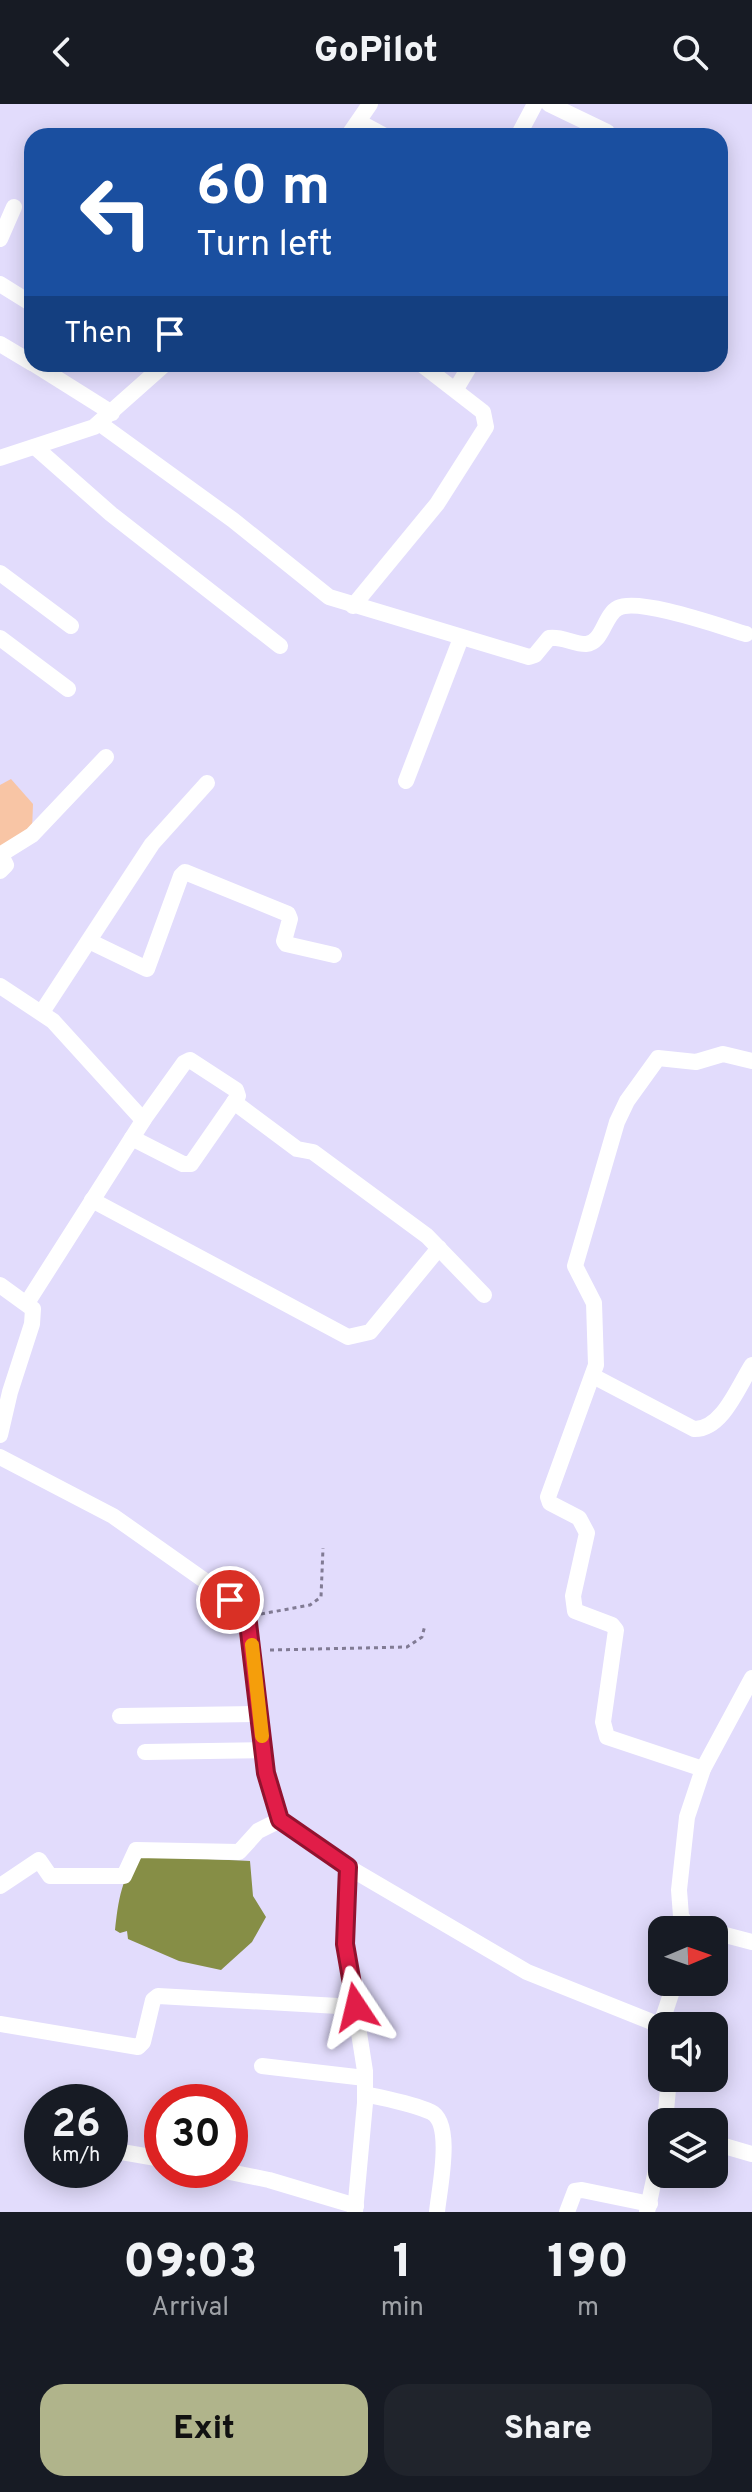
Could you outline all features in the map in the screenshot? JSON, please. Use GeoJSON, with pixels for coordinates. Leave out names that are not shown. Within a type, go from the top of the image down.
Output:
{"type":"FeatureCollection","features":[{"type":"Feature","properties":{"kind":"street"},"geometry":{"type":"LineString","coordinates":[[354,128],[370,104]]}},
{"type":"Feature","properties":{"kind":"street"},"geometry":{"type":"LineString","coordinates":[[522,128],[535,104]]}},
{"type":"Feature","properties":{"kind":"street"},"geometry":{"type":"LineString","coordinates":[[549,104],[599,128]]}},
{"type":"Feature","properties":{"kind":"street"},"geometry":{"type":"LineString","coordinates":[[359,122],[370,128]]}},
{"type":"Feature","properties":{"kind":"street"},"geometry":{"type":"LineString","coordinates":[[0,239],[14,207]]}},
{"type":"Feature","properties":{"kind":"street"},"geometry":{"type":"LineString","coordinates":[[0,284],[24,299]]}},
{"type":"Feature","properties":{"kind":"street"},"geometry":{"type":"LineString","coordinates":[[0,344],[24,357]]}},
{"type":"Feature","properties":{"kind":"street"},"geometry":{"type":"LineString","coordinates":[[46,372],[313,586],[353,606],[529,657],[535,655],[549,638],[587,644],[595,641],[613,611],[628,606],[684,615],[746,634]]}},
{"type":"Feature","properties":{"kind":"street"},"geometry":{"type":"LineString","coordinates":[[0,458],[79,434],[105,418],[156,372]]}},
{"type":"Feature","properties":{"kind":"street"},"geometry":{"type":"LineString","coordinates":[[353,606],[437,504],[486,427],[483,412],[432,372]]}},
{"type":"Feature","properties":{"kind":"street"},"geometry":{"type":"LineString","coordinates":[[456,389],[466,372]]}},
{"type":"Feature","properties":{"kind":"street"},"geometry":{"type":"LineString","coordinates":[[35,447],[111,514],[280,646]]}},
{"type":"Feature","properties":{"kind":"street"},"geometry":{"type":"LineString","coordinates":[[0,573],[71,626]]}},
{"type":"Feature","properties":{"kind":"street"},"geometry":{"type":"LineString","coordinates":[[0,638],[68,689]]}},
{"type":"Feature","properties":{"kind":"street"},"geometry":{"type":"LineString","coordinates":[[406,781],[461,638]]}},
{"type":"Feature","properties":{"kind":"street"},"geometry":{"type":"LineString","coordinates":[[0,871],[6,865],[3,853],[32,835],[106,757]]}},
{"type":"Feature","properties":{"kind":"street"},"geometry":{"type":"LineString","coordinates":[[42,1012],[152,844],[207,783]]}},
{"type":"Feature","properties":{"kind":"street"},"geometry":{"type":"LineString","coordinates":[[89,941],[147,969],[185,872],[288,914],[286,944],[334,955]]}},
{"type":"Feature","properties":{"kind":"street"},"geometry":{"type":"LineString","coordinates":[[0,986],[42,1012],[61,1028],[143,1120]]}},
{"type":"Feature","properties":{"kind":"street"},"geometry":{"type":"LineString","coordinates":[[703,1769],[614,1741],[603,1730],[616,1630],[612,1625],[575,1611],[573,1596],[587,1533],[579,1518],[550,1503],[548,1497],[593,1376],[597,1352],[594,1303],[575,1266],[611,1139],[627,1101],[658,1058],[696,1062],[723,1054],[752,1061]]}},
{"type":"Feature","properties":{"kind":"street"},"geometry":{"type":"LineString","coordinates":[[27,1303],[143,1120],[186,1061],[236,1090],[238,1096],[191,1164],[183,1164],[132,1138]]}},
{"type":"Feature","properties":{"kind":"street"},"geometry":{"type":"LineString","coordinates":[[234,1102],[297,1149],[313,1152],[439,1248],[484,1295]]}},
{"type":"Feature","properties":{"kind":"street"},"geometry":{"type":"LineString","coordinates":[[92,1200],[348,1337],[370,1332],[439,1248]]}},
{"type":"Feature","properties":{"kind":"street"},"geometry":{"type":"LineString","coordinates":[[0,1285],[33,1309],[32,1324],[0,1435]]}},
{"type":"Feature","properties":{"kind":"street"},"geometry":{"type":"LineString","coordinates":[[593,1376],[694,1429],[702,1430],[716,1421],[752,1365]]}},
{"type":"Feature","properties":{"kind":"street"},"geometry":{"type":"LineString","coordinates":[[0,1457],[113,1516],[230,1600],[246,1617],[253,1650],[266,1773],[280,1820],[348,1867],[527,1972],[648,2020]]}},
{"type":"Feature","properties":{"kind":"street"},"geometry":{"type":"LineString","coordinates":[[681,1916],[679,1890],[687,1817],[703,1769],[752,1678]]}},
{"type":"Feature","properties":{"kind":"street"},"geometry":{"type":"LineString","coordinates":[[120,1716],[260,1714]]}},
{"type":"Feature","properties":{"kind":"street"},"geometry":{"type":"LineString","coordinates":[[145,1752],[264,1750]]}},
{"type":"Feature","properties":{"kind":"street"},"geometry":{"type":"LineString","coordinates":[[0,1886],[39,1860],[50,1876],[124,1876],[136,1850],[239,1852],[258,1831],[280,1820]]}},
{"type":"Feature","properties":{"kind":"street"},"geometry":{"type":"LineString","coordinates":[[248,2176],[356,2209],[365,2086],[345,1944],[348,1867]]}},
{"type":"Feature","properties":{"kind":"street"},"geometry":{"type":"LineString","coordinates":[[728,1936],[752,1942]]}},
{"type":"Feature","properties":{"kind":"street"},"geometry":{"type":"LineString","coordinates":[[0,2024],[138,2047],[143,2042],[153,2000],[158,1996],[356,2007]]}},
{"type":"Feature","properties":{"kind":"street"},"geometry":{"type":"LineString","coordinates":[[262,2066],[365,2086],[431,2112],[443,2123],[437,2212]]}},
{"type":"Feature","properties":{"kind":"street"},"geometry":{"type":"LineString","coordinates":[[728,2147],[752,2154]]}},
{"type":"Feature","properties":{"kind":"street"},"geometry":{"type":"LineString","coordinates":[[567,2212],[575,2191],[582,2190],[648,2208],[652,2188]]}},
{"type":"Feature","properties":{"kind":"path"},"geometry":{"type":"LineString","coordinates":[[246,1617],[310,1605],[321,1597],[323,1548]]}},
{"type":"Feature","properties":{"kind":"path"},"geometry":{"type":"LineString","coordinates":[[253,1650],[407,1647],[422,1637],[425,1625]]}},
{"type":"Feature","properties":{"kind":"shaded area"},"geometry":{"type":"Polygon","coordinates":[[[11,779],[33,804],[32,831],[0,853],[0,785],[11,779]]]}},
{"type":"Feature","properties":{"kind":"shaded area"},"geometry":{"type":"Polygon","coordinates":[[[144,1856],[250,1861],[253,1896],[266,1917],[252,1942],[221,1970],[179,1961],[128,1939],[127,1931],[120,1933],[115,1930],[119,1899],[126,1879],[136,1862],[144,1856]]]}},
{"type":"Feature","properties":{"kind":"slow traffic"},"geometry":{"type":"LineString","coordinates":[[252,1645],[262,1736]]}},
{"type":"Feature","properties":{"kind":"route"},"geometry":{"type":"LineString","coordinates":[[230,1600],[248,1623],[266,1773],[280,1820],[348,1867],[345,1944],[356,2007]]}}]}
